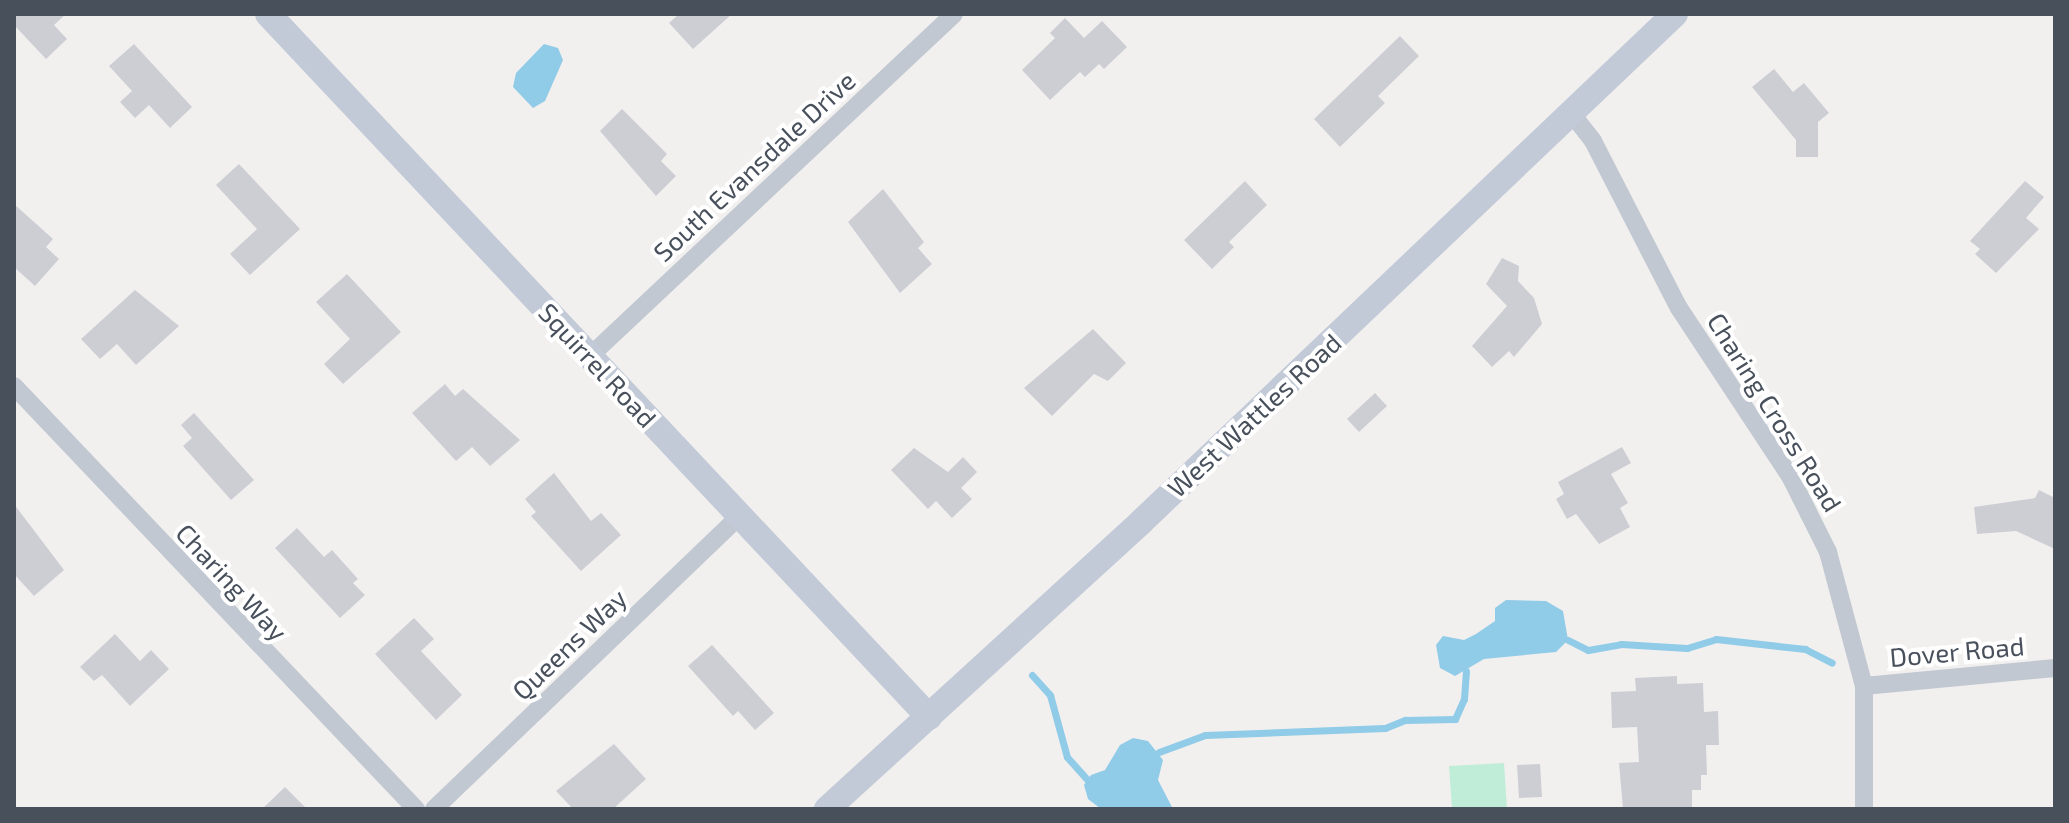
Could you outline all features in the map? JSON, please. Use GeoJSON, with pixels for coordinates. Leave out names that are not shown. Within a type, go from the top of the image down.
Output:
{"type":"FeatureCollection","features":[{"type":"Feature","properties":{"kind":"street","name":"Squirrel Road"},"geometry":{"type":"LineString","coordinates":[[268,14],[929,717]]}},
{"type":"Feature","properties":{"kind":"street","name":"South Evansdale Drive"},"geometry":{"type":"LineString","coordinates":[[590,356],[954,14]]}},
{"type":"Feature","properties":{"kind":"street","name":"West Wattles Road"},"geometry":{"type":"LineString","coordinates":[[827,809],[929,717],[1675,14]]}},
{"type":"Feature","properties":{"kind":"street","name":"Charing Cross Road"},"geometry":{"type":"LineString","coordinates":[[1572,114],[1593,141],[1679,308],[1810,512],[1840,583],[1864,686],[1864,809]]}},
{"type":"Feature","properties":{"kind":"street","name":"Charing Way"},"geometry":{"type":"LineString","coordinates":[[14,386],[416,809]]}},
{"type":"Feature","properties":{"kind":"street","name":"Queens Way"},"geometry":{"type":"LineString","coordinates":[[434,809],[740,516]]}},
{"type":"Feature","properties":{"kind":"street","name":"Dover Road"},"geometry":{"type":"LineString","coordinates":[[1864,686],[2055,668]]}},
{"type":"Feature","properties":{"kind":"green space"},"geometry":{"type":"Polygon","coordinates":[[[1504,763],[1507,809],[1452,809],[1449,766],[1504,763]]]}},
{"type":"Feature","properties":{"kind":"water"},"geometry":{"type":"Polygon","coordinates":[[[544,44],[558,48],[563,60],[545,101],[533,108],[513,87],[516,73],[544,44]]]}},
{"type":"Feature","properties":{"kind":"water"},"geometry":{"type":"Polygon","coordinates":[[[1506,600],[1546,601],[1563,611],[1568,640],[1556,652],[1484,659],[1455,676],[1440,668],[1436,645],[1443,636],[1464,640],[1476,634],[1495,621],[1495,608],[1506,600]]]}},
{"type":"Feature","properties":{"kind":"water"},"geometry":{"type":"Polygon","coordinates":[[[1133,738],[1148,741],[1163,760],[1158,780],[1173,809],[1101,809],[1088,799],[1084,785],[1091,775],[1105,770],[1120,745],[1133,738]]]}},
{"type":"Feature","properties":{"kind":"building"},"geometry":{"type":"Polygon","coordinates":[[[14,14],[66,14],[54,25],[67,39],[46,59],[14,25],[14,14]]]}},
{"type":"Feature","properties":{"kind":"building"},"geometry":{"type":"Polygon","coordinates":[[[679,14],[732,14],[693,49],[669,23],[679,14]]]}},
{"type":"Feature","properties":{"kind":"building"},"geometry":{"type":"Polygon","coordinates":[[[1065,18],[1084,38],[1102,21],[1127,47],[1104,69],[1099,64],[1085,77],[1080,72],[1050,100],[1022,70],[1055,38],[1050,33],[1065,18]]]}},
{"type":"Feature","properties":{"kind":"building"},"geometry":{"type":"Polygon","coordinates":[[[1400,36],[1419,56],[1378,96],[1385,103],[1340,147],[1314,119],[1400,36]]]}},
{"type":"Feature","properties":{"kind":"building"},"geometry":{"type":"Polygon","coordinates":[[[134,44],[192,107],[170,128],[149,105],[135,118],[120,102],[132,91],[109,66],[134,44]]]}},
{"type":"Feature","properties":{"kind":"building"},"geometry":{"type":"Polygon","coordinates":[[[1774,69],[1793,92],[1804,83],[1829,113],[1818,122],[1818,157],[1796,157],[1796,140],[1752,87],[1774,69]]]}},
{"type":"Feature","properties":{"kind":"building"},"geometry":{"type":"Polygon","coordinates":[[[622,109],[667,154],[661,161],[676,176],[656,196],[600,131],[622,109]]]}},
{"type":"Feature","properties":{"kind":"building"},"geometry":{"type":"Polygon","coordinates":[[[239,164],[300,229],[250,275],[230,254],[257,229],[216,185],[239,164]]]}},
{"type":"Feature","properties":{"kind":"building"},"geometry":{"type":"Polygon","coordinates":[[[1245,181],[1267,205],[1229,242],[1234,247],[1212,269],[1184,240],[1245,181]]]}},
{"type":"Feature","properties":{"kind":"building"},"geometry":{"type":"Polygon","coordinates":[[[2025,181],[2044,197],[2026,218],[2039,229],[1996,273],[1975,254],[1980,249],[1970,241],[2025,181]]]}},
{"type":"Feature","properties":{"kind":"building"},"geometry":{"type":"Polygon","coordinates":[[[883,189],[924,242],[918,248],[932,264],[900,293],[848,222],[883,189]]]}},
{"type":"Feature","properties":{"kind":"building"},"geometry":{"type":"Polygon","coordinates":[[[14,204],[53,239],[46,247],[59,259],[35,286],[14,267],[14,204]]]}},
{"type":"Feature","properties":{"kind":"building"},"geometry":{"type":"Polygon","coordinates":[[[1502,258],[1519,266],[1518,281],[1534,298],[1542,324],[1514,357],[1509,351],[1492,367],[1472,346],[1507,306],[1486,284],[1502,258]]]}},
{"type":"Feature","properties":{"kind":"building"},"geometry":{"type":"Polygon","coordinates":[[[347,274],[401,332],[343,384],[324,364],[350,339],[316,302],[347,274]]]}},
{"type":"Feature","properties":{"kind":"building"},"geometry":{"type":"Polygon","coordinates":[[[135,290],[179,326],[136,365],[117,344],[100,359],[81,339],[135,290]]]}},
{"type":"Feature","properties":{"kind":"building"},"geometry":{"type":"Polygon","coordinates":[[[1093,329],[1126,363],[1108,381],[1094,374],[1052,416],[1024,388],[1093,329]]]}},
{"type":"Feature","properties":{"kind":"building"},"geometry":{"type":"Polygon","coordinates":[[[445,384],[455,396],[463,389],[520,440],[490,466],[472,447],[456,461],[412,413],[445,384]]]}},
{"type":"Feature","properties":{"kind":"building"},"geometry":{"type":"Polygon","coordinates":[[[1375,393],[1387,406],[1359,432],[1347,419],[1375,393]]]}},
{"type":"Feature","properties":{"kind":"building"},"geometry":{"type":"Polygon","coordinates":[[[194,413],[254,480],[231,500],[183,446],[192,438],[181,425],[194,413]]]}},
{"type":"Feature","properties":{"kind":"building"},"geometry":{"type":"Polygon","coordinates":[[[1622,447],[1631,463],[1611,474],[1628,503],[1620,508],[1630,527],[1599,544],[1576,514],[1567,519],[1556,499],[1564,494],[1558,482],[1622,447]]]}},
{"type":"Feature","properties":{"kind":"building"},"geometry":{"type":"Polygon","coordinates":[[[914,448],[948,472],[963,457],[977,472],[961,488],[972,499],[952,518],[936,501],[928,509],[891,470],[914,448]]]}},
{"type":"Feature","properties":{"kind":"building"},"geometry":{"type":"Polygon","coordinates":[[[554,473],[591,521],[601,513],[621,535],[581,571],[531,516],[536,512],[525,499],[554,473]]]}},
{"type":"Feature","properties":{"kind":"building"},"geometry":{"type":"Polygon","coordinates":[[[2039,490],[2055,498],[2055,549],[2016,531],[1977,534],[1974,507],[2035,498],[2039,490]]]}},
{"type":"Feature","properties":{"kind":"building"},"geometry":{"type":"Polygon","coordinates":[[[14,504],[64,570],[34,596],[14,574],[14,504]]]}},
{"type":"Feature","properties":{"kind":"building"},"geometry":{"type":"Polygon","coordinates":[[[297,528],[324,557],[332,550],[358,579],[353,583],[365,595],[340,618],[275,548],[297,528]]]}},
{"type":"Feature","properties":{"kind":"building"},"geometry":{"type":"Polygon","coordinates":[[[414,618],[434,639],[421,651],[462,695],[436,720],[375,654],[414,618]]]}},
{"type":"Feature","properties":{"kind":"building"},"geometry":{"type":"Polygon","coordinates":[[[115,634],[140,661],[151,650],[169,669],[130,706],[102,675],[94,681],[80,667],[115,634]]]}},
{"type":"Feature","properties":{"kind":"building"},"geometry":{"type":"Polygon","coordinates":[[[712,645],[774,713],[755,730],[738,711],[733,716],[688,666],[712,645]]]}},
{"type":"Feature","properties":{"kind":"building"},"geometry":{"type":"Polygon","coordinates":[[[1677,676],[1677,684],[1703,683],[1704,712],[1718,711],[1719,745],[1706,745],[1707,775],[1701,775],[1701,790],[1692,790],[1692,809],[1623,809],[1619,763],[1639,762],[1637,727],[1612,728],[1611,692],[1636,691],[1635,678],[1677,676]]]}},
{"type":"Feature","properties":{"kind":"building"},"geometry":{"type":"Polygon","coordinates":[[[614,744],[646,779],[613,809],[573,809],[556,791],[614,744]]]}},
{"type":"Feature","properties":{"kind":"building"},"geometry":{"type":"Polygon","coordinates":[[[1540,764],[1542,797],[1519,798],[1517,765],[1540,764]]]}},
{"type":"Feature","properties":{"kind":"building"},"geometry":{"type":"Polygon","coordinates":[[[285,787],[307,809],[262,809],[285,787]]]}},
{"type":"Feature","properties":{"kind":"waterway"},"geometry":{"type":"LineString","coordinates":[[1568,640],[1588,650],[1621,644],[1687,648],[1716,639],[1805,649],[1832,663]]}},
{"type":"Feature","properties":{"kind":"waterway"},"geometry":{"type":"LineString","coordinates":[[1159,752],[1205,735],[1385,728],[1405,720],[1455,719],[1464,699],[1466,671]]}},
{"type":"Feature","properties":{"kind":"waterway"},"geometry":{"type":"LineString","coordinates":[[1032,675],[1050,695],[1067,757],[1088,780]]}}]}
